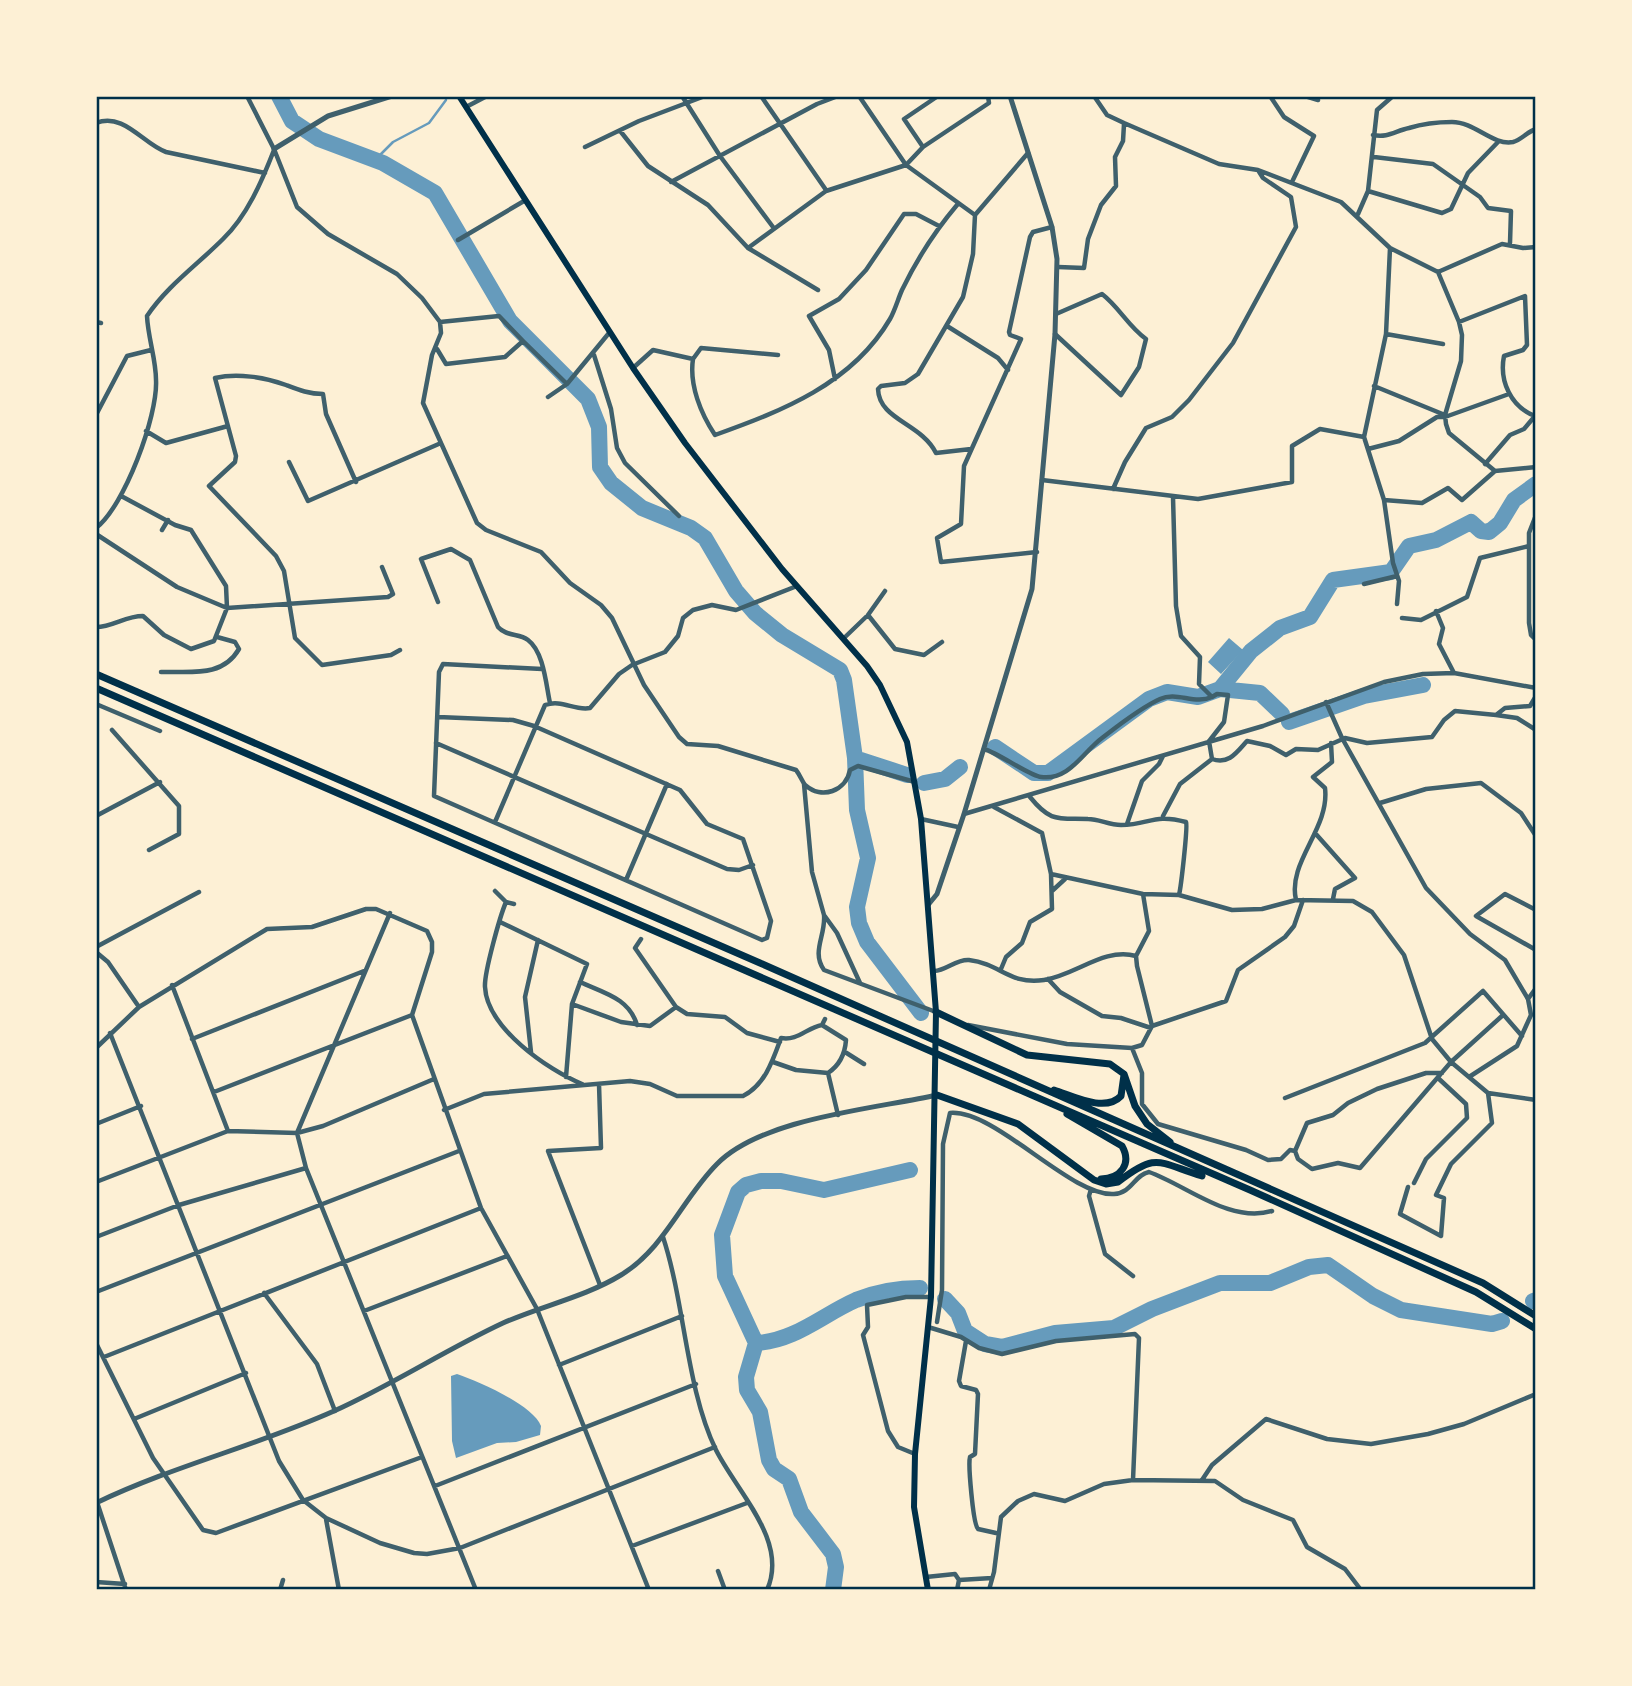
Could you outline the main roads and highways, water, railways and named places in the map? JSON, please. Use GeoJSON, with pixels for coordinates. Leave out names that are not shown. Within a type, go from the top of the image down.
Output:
{"type":"FeatureCollection","features":[{"type":"Feature","properties":{"kind":"main road"},"geometry":{"type":"LineString","coordinates":[[459,96],[633,368],[693,453],[796,586],[874,675],[893,708],[907,742],[921,819],[936,1012],[937,1095],[931,1297],[915,1454],[914,1507],[928,1590]]}},
{"type":"Feature","properties":{"kind":"main road"},"geometry":{"type":"LineString","coordinates":[[96,674],[654,916],[948,1048],[1250,1190],[1476,1292],[1536,1329]]}},
{"type":"Feature","properties":{"kind":"main road"},"geometry":{"type":"LineString","coordinates":[[96,688],[924,1049],[1023,1085],[1198,1158],[1483,1283],[1536,1316]]}},
{"type":"Feature","properties":{"kind":"main road"},"geometry":{"type":"LineString","coordinates":[[936,1012],[1027,1055],[1099,1061],[1125,1074],[1135,1106],[1147,1124],[1198,1158]]}},
{"type":"Feature","properties":{"kind":"main road"},"geometry":{"type":"LineString","coordinates":[[1023,1085],[1102,1104],[1111,1103],[1121,1096],[1125,1074]]}},
{"type":"Feature","properties":{"kind":"main road"},"geometry":{"type":"LineString","coordinates":[[1023,1085],[1122,1146],[1126,1153],[1125,1168],[1115,1177],[1094,1180]]}},
{"type":"Feature","properties":{"kind":"main road"},"geometry":{"type":"LineString","coordinates":[[937,1095],[1018,1124],[1094,1180],[1106,1184],[1118,1182],[1132,1169],[1153,1162],[1250,1190]]}},
{"type":"Feature","properties":{"kind":"water"},"geometry":{"type":"Polygon","coordinates":[[[1229,638],[1243,650],[1221,674],[1208,662],[1229,638]]]}},
{"type":"Feature","properties":{"kind":"water"},"geometry":{"type":"Polygon","coordinates":[[[457,1374],[491,1388],[527,1410],[541,1426],[540,1435],[516,1442],[497,1443],[456,1458],[452,1441],[451,1376],[457,1374]]]}},
{"type":"Feature","properties":{"kind":"waterway"},"geometry":{"type":"LineString","coordinates":[[279,96],[292,121],[319,139],[383,163],[435,193],[510,321],[588,399],[599,427],[600,467],[611,483],[642,508],[691,528],[705,538],[736,591],[755,613],[782,635],[840,670],[844,680],[855,758],[857,810],[868,858],[857,907],[859,923],[867,942],[921,1013]]}},
{"type":"Feature","properties":{"kind":"waterway"},"geometry":{"type":"LineString","coordinates":[[375,160],[393,142],[429,123],[446,100]]}},
{"type":"Feature","properties":{"kind":"waterway"},"geometry":{"type":"LineString","coordinates":[[995,747],[1034,773],[1048,773],[1149,699],[1167,692],[1198,697],[1220,689],[1251,651],[1280,628],[1310,617],[1333,580],[1391,572],[1409,546],[1436,540],[1471,522],[1481,531],[1489,532],[1500,523],[1514,500],[1536,484]]}},
{"type":"Feature","properties":{"kind":"waterway"},"geometry":{"type":"LineString","coordinates":[[1289,722],[1364,696],[1423,685]]}},
{"type":"Feature","properties":{"kind":"waterway"},"geometry":{"type":"LineString","coordinates":[[1220,689],[1260,693],[1282,714]]}},
{"type":"Feature","properties":{"kind":"waterway"},"geometry":{"type":"LineString","coordinates":[[855,758],[907,775]]}},
{"type":"Feature","properties":{"kind":"waterway"},"geometry":{"type":"LineString","coordinates":[[924,783],[945,779],[960,767]]}},
{"type":"Feature","properties":{"kind":"waterway"},"geometry":{"type":"LineString","coordinates":[[833,1590],[836,1567],[833,1554],[801,1512],[789,1479],[774,1469],[769,1460],[760,1412],[747,1390],[746,1377],[756,1343],[725,1276],[722,1235],[738,1192],[746,1185],[761,1181],[781,1181],[824,1190],[910,1170]]}},
{"type":"Feature","properties":{"kind":"waterway"},"geometry":{"type":"LineString","coordinates":[[945,1299],[958,1313],[965,1331],[985,1344],[1002,1347],[1055,1333],[1114,1328],[1152,1309],[1220,1283],[1270,1283],[1309,1267],[1328,1265],[1373,1296],[1401,1310],[1492,1324],[1502,1321]]}},
{"type":"Feature","properties":{"kind":"waterway"},"geometry":{"type":"LineString","coordinates":[[756,1343],[783,1338],[864,1297],[888,1291],[920,1288]]}}]}
